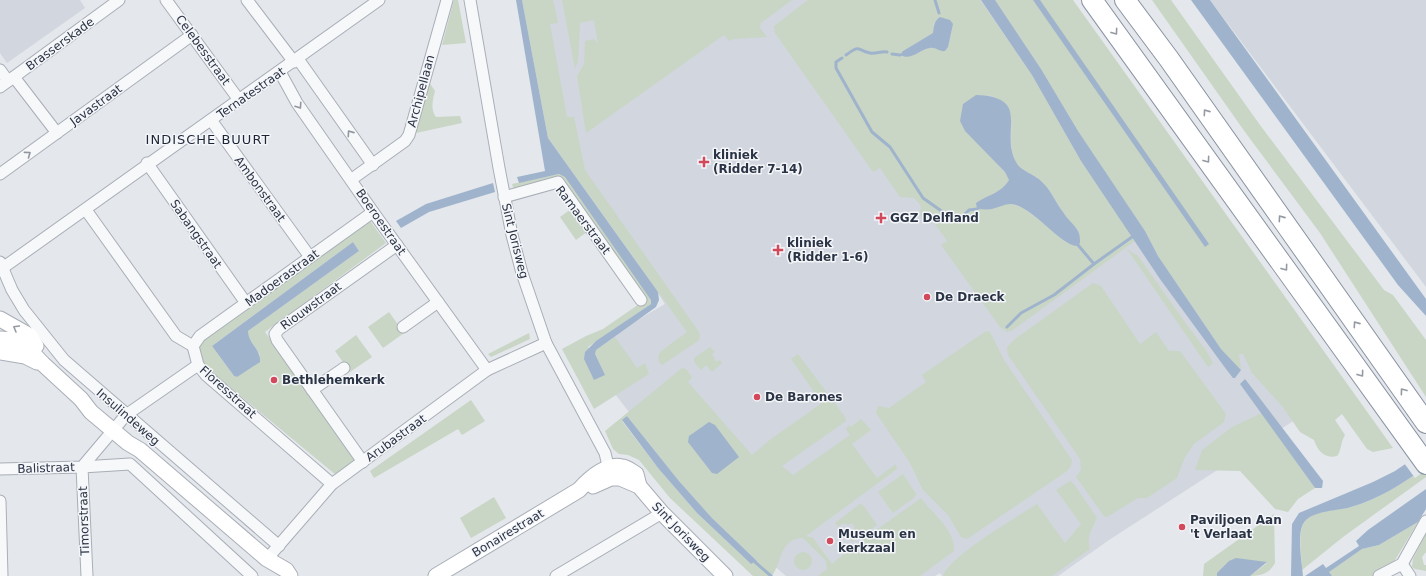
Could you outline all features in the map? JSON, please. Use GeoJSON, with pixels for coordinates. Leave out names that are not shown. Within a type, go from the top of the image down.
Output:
{"type":"FeatureCollection","features":[{"type":"Feature","properties":{"kind":"highway"},"geometry":{"type":"LineString","coordinates":[[1092,0],[1426,464]]}},
{"type":"Feature","properties":{"kind":"highway"},"geometry":{"type":"LineString","coordinates":[[1125,0],[1169,58],[1426,423]]}},
{"type":"Feature","properties":{"kind":"highway"},"geometry":{"type":"LineString","coordinates":[[1135,0],[1169,58]]}},
{"type":"Feature","properties":{"kind":"main road"},"geometry":{"type":"LineString","coordinates":[[0,319],[30,336],[37,348],[43,364]]}},
{"type":"Feature","properties":{"kind":"main road","name":"Insulindeweg"},"geometry":{"type":"LineString","coordinates":[[0,339],[14,340],[24,344],[81,399],[98,407],[120,423],[135,439],[140,450],[267,559],[286,570],[290,576]]}},
{"type":"Feature","properties":{"kind":"main road","name":"Insulindeweg"},"geometry":{"type":"LineString","coordinates":[[4,355],[25,356],[43,364]]}},
{"type":"Feature","properties":{"kind":"main road","name":"Sint Jorisweg"},"geometry":{"type":"LineString","coordinates":[[610,472],[623,466],[636,474],[639,486],[662,513],[725,576]]}},
{"type":"Feature","properties":{"kind":"main road","name":"Bonairestraat"},"geometry":{"type":"LineString","coordinates":[[436,576],[579,490],[588,480],[610,472]]}},
{"type":"Feature","properties":{"kind":"main road","name":"Insulindeweg"},"geometry":{"type":"LineString","coordinates":[[267,559],[279,576]]}},
{"type":"Feature","properties":{"kind":"street","name":"Brasserskade"},"geometry":{"type":"LineString","coordinates":[[8,82],[119,0]]}},
{"type":"Feature","properties":{"kind":"street","name":"Celebesstraat"},"geometry":{"type":"LineString","coordinates":[[166,0],[239,100]]}},
{"type":"Feature","properties":{"kind":"street"},"geometry":{"type":"LineString","coordinates":[[247,0],[296,60],[373,165]]}},
{"type":"Feature","properties":{"kind":"street","name":"Ternatestraat"},"geometry":{"type":"LineString","coordinates":[[2,264],[86,210],[147,164],[280,72],[379,0]]}},
{"type":"Feature","properties":{"kind":"street","name":"Archipellaan"},"geometry":{"type":"LineString","coordinates":[[352,179],[405,141],[409,135],[447,0]]}},
{"type":"Feature","properties":{"kind":"street","name":"Sint Jorisweg"},"geometry":{"type":"LineString","coordinates":[[470,0],[504,197],[522,273],[546,343],[605,453],[610,472]]}},
{"type":"Feature","properties":{"kind":"street","name":"Javastraat"},"geometry":{"type":"LineString","coordinates":[[0,174],[192,35]]}},
{"type":"Feature","properties":{"kind":"street"},"geometry":{"type":"LineString","coordinates":[[0,70],[8,82],[57,133]]}},
{"type":"Feature","properties":{"kind":"street","name":"Boeroestraat"},"geometry":{"type":"LineString","coordinates":[[280,72],[298,103],[352,179],[373,212],[487,370]]}},
{"type":"Feature","properties":{"kind":"street","name":"Ambonstraat"},"geometry":{"type":"LineString","coordinates":[[211,120],[310,257]]}},
{"type":"Feature","properties":{"kind":"street","name":"Sabangstraat"},"geometry":{"type":"LineString","coordinates":[[147,164],[246,303]]}},
{"type":"Feature","properties":{"kind":"street","name":"Ramaerstraat"},"geometry":{"type":"LineString","coordinates":[[504,197],[558,182],[641,300]]}},
{"type":"Feature","properties":{"kind":"street"},"geometry":{"type":"LineString","coordinates":[[86,210],[176,336],[193,346]]}},
{"type":"Feature","properties":{"kind":"street","name":"Madoerastraat"},"geometry":{"type":"LineString","coordinates":[[193,346],[200,336],[373,212]]}},
{"type":"Feature","properties":{"kind":"street","name":"Riouwstraat"},"geometry":{"type":"LineString","coordinates":[[363,462],[277,340],[276,334],[279,329],[397,245]]}},
{"type":"Feature","properties":{"kind":"street","name":"Insulindeweg"},"geometry":{"type":"LineString","coordinates":[[2,264],[12,290],[24,310],[64,360],[120,423],[279,546]]}},
{"type":"Feature","properties":{"kind":"street"},"geometry":{"type":"LineString","coordinates":[[403,327],[438,302]]}},
{"type":"Feature","properties":{"kind":"street","name":"Arubastraat"},"geometry":{"type":"LineString","coordinates":[[267,559],[332,484],[487,370],[546,343]]}},
{"type":"Feature","properties":{"kind":"street","name":"Floresstraat"},"geometry":{"type":"LineString","coordinates":[[193,346],[198,365],[332,484]]}},
{"type":"Feature","properties":{"kind":"street"},"geometry":{"type":"LineString","coordinates":[[120,423],[198,365]]}},
{"type":"Feature","properties":{"kind":"street"},"geometry":{"type":"LineString","coordinates":[[312,390],[344,368]]}},
{"type":"Feature","properties":{"kind":"street","name":"Balistraat"},"geometry":{"type":"LineString","coordinates":[[0,469],[82,467],[120,423]]}},
{"type":"Feature","properties":{"kind":"street"},"geometry":{"type":"LineString","coordinates":[[82,467],[130,464],[252,576]]}},
{"type":"Feature","properties":{"kind":"street","name":"Timorstraat"},"geometry":{"type":"LineString","coordinates":[[82,467],[87,576]]}},
{"type":"Feature","properties":{"kind":"street"},"geometry":{"type":"LineString","coordinates":[[0,501],[2,576]]}},
{"type":"Feature","properties":{"kind":"street"},"geometry":{"type":"LineString","coordinates":[[556,576],[662,513]]}},
{"type":"Feature","properties":{"kind":"street"},"geometry":{"type":"LineString","coordinates":[[1379,576],[1402,564],[1426,521]]}},
{"type":"Feature","properties":{"kind":"street"},"geometry":{"type":"LineString","coordinates":[[1402,564],[1410,576]]}},
{"type":"Feature","properties":{"kind":"shaded area"},"geometry":{"type":"Polygon","coordinates":[[[0,0],[80,0],[85,8],[7,63],[0,53],[0,0]]]}},
{"type":"Feature","properties":{"kind":"shaded area","name":"GGZ Delfland"},"geometry":{"type":"Polygon","coordinates":[[[523,0],[1000,0],[1298,418],[1109,540],[1058,576],[942,576],[940,573],[935,576],[786,576],[699,502],[608,385],[586,350],[665,304],[549,132],[523,0]]]}},
{"type":"Feature","properties":{"kind":"shaded area"},"geometry":{"type":"Polygon","coordinates":[[[1210,0],[1426,0],[1426,287],[1210,0]]]}},
{"type":"Feature","properties":{"kind":"green space"},"geometry":{"type":"Polygon","coordinates":[[[454,0],[458,0],[466,43],[442,45],[454,0]]]}},
{"type":"Feature","properties":{"kind":"green space"},"geometry":{"type":"Polygon","coordinates":[[[522,0],[553,0],[558,23],[550,24],[567,117],[574,117],[585,170],[699,332],[700,337],[698,341],[662,365],[659,362],[658,357],[660,352],[687,332],[548,138],[522,0]]]}},
{"type":"Feature","properties":{"kind":"green space"},"geometry":{"type":"Polygon","coordinates":[[[562,0],[792,0],[761,23],[760,28],[767,37],[733,39],[729,41],[724,35],[586,133],[577,76],[584,64],[585,41],[594,39],[598,44],[594,20],[580,23],[578,61],[575,69],[562,0]]]}},
{"type":"Feature","properties":{"kind":"green space"},"geometry":{"type":"Polygon","coordinates":[[[808,0],[980,0],[1032,75],[1081,161],[1135,241],[1013,330],[1007,332],[1000,327],[941,245],[947,241],[932,220],[926,224],[920,215],[921,206],[914,198],[900,197],[880,168],[873,172],[775,33],[774,26],[808,0]],[[940,17],[934,24],[933,33],[903,51],[900,55],[911,55],[930,48],[935,48],[941,51],[948,47],[953,24],[940,17]],[[989,95],[980,145],[1005,172],[1009,180],[1006,185],[998,191],[976,203],[977,209],[993,209],[1008,203],[1023,208],[1054,231],[1065,242],[1077,246],[1080,243],[1078,231],[1068,220],[1049,190],[1039,179],[1021,168],[1016,162],[1012,152],[1011,143],[1011,114],[1000,100],[989,95]]]}},
{"type":"Feature","properties":{"kind":"green space"},"geometry":{"type":"Polygon","coordinates":[[[995,0],[1073,0],[1393,448],[1373,452],[1367,449],[1342,414],[1335,420],[1345,435],[1340,451],[1337,456],[1332,457],[1325,455],[1317,448],[1314,440],[1300,432],[1282,406],[1252,373],[1243,354],[1239,354],[1241,370],[1221,349],[1158,256],[1145,231],[1078,131],[1041,69],[995,0]]]}},
{"type":"Feature","properties":{"kind":"green space"},"geometry":{"type":"Polygon","coordinates":[[[1152,0],[1171,0],[1260,125],[1384,290],[1393,295],[1426,340],[1426,397],[1320,233],[1245,132],[1152,0]]]}},
{"type":"Feature","properties":{"kind":"green space"},"geometry":{"type":"Polygon","coordinates":[[[429,82],[435,91],[433,111],[436,117],[460,116],[462,123],[416,133],[429,82]]]}},
{"type":"Feature","properties":{"kind":"green space"},"geometry":{"type":"Polygon","coordinates":[[[559,174],[566,177],[652,300],[651,304],[588,347],[605,375],[595,354],[596,350],[615,337],[637,368],[645,363],[649,374],[594,409],[562,349],[603,329],[645,300],[561,180],[514,190],[512,184],[559,174]]]}},
{"type":"Feature","properties":{"kind":"green space"},"geometry":{"type":"Polygon","coordinates":[[[571,209],[587,232],[576,240],[560,217],[571,209]]]}},
{"type":"Feature","properties":{"kind":"green space"},"geometry":{"type":"Polygon","coordinates":[[[368,218],[386,243],[265,332],[353,453],[354,460],[336,475],[220,379],[202,361],[197,344],[368,218]],[[353,242],[212,346],[234,376],[237,377],[260,355],[248,336],[248,331],[359,251],[353,242]]]}},
{"type":"Feature","properties":{"kind":"green space"},"geometry":{"type":"Polygon","coordinates":[[[1127,249],[1138,256],[1205,349],[1213,363],[1208,367],[1127,249]]]}},
{"type":"Feature","properties":{"kind":"green space"},"geometry":{"type":"Polygon","coordinates":[[[1093,283],[1101,286],[1140,344],[1156,332],[1169,351],[1180,351],[1226,414],[1224,422],[1194,444],[1185,457],[1177,478],[1147,498],[1138,498],[1107,517],[1104,516],[1076,477],[1081,470],[1080,459],[1008,355],[1007,347],[1015,339],[1093,283]]]}},
{"type":"Feature","properties":{"kind":"green space"},"geometry":{"type":"Polygon","coordinates":[[[389,312],[404,333],[383,348],[368,327],[389,312]]]}},
{"type":"Feature","properties":{"kind":"green space"},"geometry":{"type":"Polygon","coordinates":[[[986,331],[990,332],[1004,360],[1072,460],[1071,466],[1067,471],[967,539],[961,537],[948,515],[923,490],[910,463],[876,413],[878,406],[889,408],[926,382],[922,375],[986,331]]]}},
{"type":"Feature","properties":{"kind":"green space"},"geometry":{"type":"Polygon","coordinates":[[[529,333],[530,339],[491,357],[488,354],[529,333]]]}},
{"type":"Feature","properties":{"kind":"green space"},"geometry":{"type":"Polygon","coordinates":[[[356,335],[372,357],[350,372],[335,351],[356,335]]]}},
{"type":"Feature","properties":{"kind":"green space"},"geometry":{"type":"Polygon","coordinates":[[[710,347],[715,352],[712,354],[716,362],[720,360],[722,363],[712,372],[706,365],[701,370],[694,362],[694,358],[710,347]]]}},
{"type":"Feature","properties":{"kind":"green space"},"geometry":{"type":"Polygon","coordinates":[[[798,354],[845,417],[846,421],[782,466],[793,475],[850,435],[846,429],[849,425],[851,427],[861,419],[871,430],[852,444],[877,478],[896,464],[897,469],[806,536],[813,538],[832,564],[851,548],[921,498],[947,529],[954,544],[954,551],[920,576],[818,576],[827,569],[826,561],[803,538],[795,539],[786,546],[772,576],[753,576],[670,498],[639,460],[628,455],[619,454],[613,449],[605,431],[682,368],[686,369],[692,377],[688,382],[752,455],[771,439],[822,403],[791,359],[798,354]],[[627,416],[622,421],[658,468],[697,513],[751,564],[757,561],[712,518],[679,481],[627,416]]]}},
{"type":"Feature","properties":{"kind":"green space"},"geometry":{"type":"Polygon","coordinates":[[[471,400],[485,421],[462,435],[458,429],[374,478],[370,471],[471,400]]]}},
{"type":"Feature","properties":{"kind":"green space"},"geometry":{"type":"Polygon","coordinates":[[[1262,413],[1315,488],[1298,499],[1288,512],[1275,509],[1240,471],[1195,470],[1202,450],[1232,427],[1262,413]]]}},
{"type":"Feature","properties":{"kind":"green space"},"geometry":{"type":"Polygon","coordinates":[[[1426,467],[1426,477],[1343,537],[1302,570],[1301,534],[1303,524],[1307,519],[1318,513],[1351,507],[1371,500],[1399,485],[1426,467]]]}},
{"type":"Feature","properties":{"kind":"green space"},"geometry":{"type":"Polygon","coordinates":[[[903,474],[916,494],[915,497],[893,513],[878,492],[903,474]]]}},
{"type":"Feature","properties":{"kind":"green space"},"geometry":{"type":"Polygon","coordinates":[[[1070,481],[1074,484],[1097,518],[1089,537],[1090,549],[1052,576],[943,576],[957,558],[970,548],[1037,504],[1065,543],[1081,524],[1056,490],[1070,481]]]}},
{"type":"Feature","properties":{"kind":"green space"},"geometry":{"type":"Polygon","coordinates":[[[494,497],[506,518],[471,538],[460,518],[494,497]]]}},
{"type":"Feature","properties":{"kind":"green space"},"geometry":{"type":"Polygon","coordinates":[[[860,504],[863,505],[877,525],[852,542],[849,538],[852,535],[852,530],[855,528],[852,523],[848,525],[843,523],[838,527],[835,523],[860,504]]]}},
{"type":"Feature","properties":{"kind":"green space"},"geometry":{"type":"Polygon","coordinates":[[[1274,514],[1275,563],[1270,570],[1258,576],[1250,576],[1267,563],[1259,562],[1217,573],[1217,576],[1203,576],[1204,564],[1274,514]]]}},
{"type":"Feature","properties":{"kind":"green space"},"geometry":{"type":"Polygon","coordinates":[[[1418,522],[1392,565],[1374,576],[1332,576],[1328,572],[1362,549],[1379,545],[1418,522]]]}},
{"type":"Feature","properties":{"kind":"green space"},"geometry":{"type":"Polygon","coordinates":[[[1426,533],[1426,552],[1422,557],[1424,565],[1426,565],[1426,571],[1412,567],[1413,559],[1426,533]]]}},
{"type":"Feature","properties":{"kind":"green space"},"geometry":{"type":"Polygon","coordinates":[[[803,552],[809,555],[812,561],[809,567],[803,570],[797,567],[794,561],[797,555],[803,552]]]}},
{"type":"Feature","properties":{"kind":"water"},"geometry":{"type":"Polygon","coordinates":[[[516,0],[522,0],[548,138],[658,292],[659,300],[656,307],[596,350],[595,354],[605,375],[594,380],[584,359],[585,352],[596,341],[651,304],[651,300],[565,177],[559,174],[519,183],[517,177],[545,171],[516,0]]]}},
{"type":"Feature","properties":{"kind":"water"},"geometry":{"type":"Polygon","coordinates":[[[981,0],[995,0],[1041,69],[1078,131],[1145,231],[1158,256],[1221,349],[1241,370],[1235,378],[1233,378],[1226,369],[1160,279],[1081,161],[1032,75],[981,0]]]}},
{"type":"Feature","properties":{"kind":"water"},"geometry":{"type":"Polygon","coordinates":[[[1033,0],[1040,0],[1209,244],[1205,247],[1033,0]]]}},
{"type":"Feature","properties":{"kind":"water"},"geometry":{"type":"Polygon","coordinates":[[[1191,0],[1210,0],[1426,299],[1426,316],[1398,285],[1191,0]]]}},
{"type":"Feature","properties":{"kind":"water"},"geometry":{"type":"Polygon","coordinates":[[[940,17],[950,20],[953,24],[948,47],[945,51],[930,48],[908,57],[900,55],[903,51],[933,33],[935,22],[940,17]]]}},
{"type":"Feature","properties":{"kind":"water"},"geometry":{"type":"Polygon","coordinates":[[[976,95],[993,97],[1004,102],[1009,109],[1011,118],[1012,151],[1016,162],[1021,168],[1039,179],[1045,185],[1065,215],[1075,226],[1080,236],[1080,243],[1077,246],[1064,240],[1032,214],[1016,205],[1007,204],[990,209],[977,209],[976,203],[998,191],[1006,185],[1009,180],[1005,172],[965,131],[960,121],[963,104],[976,95]]]}},
{"type":"Feature","properties":{"kind":"water"},"geometry":{"type":"Polygon","coordinates":[[[493,183],[495,192],[429,212],[401,228],[396,221],[426,204],[493,183]]]}},
{"type":"Feature","properties":{"kind":"water"},"geometry":{"type":"Polygon","coordinates":[[[353,242],[359,251],[248,331],[250,339],[259,353],[260,362],[237,377],[234,376],[212,346],[353,242]]]}},
{"type":"Feature","properties":{"kind":"water"},"geometry":{"type":"Polygon","coordinates":[[[1245,379],[1323,481],[1322,488],[1315,488],[1240,384],[1245,379]]]}},
{"type":"Feature","properties":{"kind":"water"},"geometry":{"type":"Polygon","coordinates":[[[627,416],[679,481],[712,518],[757,561],[751,564],[697,513],[658,468],[622,420],[627,416]]]}},
{"type":"Feature","properties":{"kind":"water"},"geometry":{"type":"Polygon","coordinates":[[[709,422],[715,425],[739,457],[717,474],[712,473],[688,442],[689,436],[709,422]]]}},
{"type":"Feature","properties":{"kind":"water"},"geometry":{"type":"Polygon","coordinates":[[[1426,450],[1426,467],[1390,490],[1361,504],[1325,512],[1307,519],[1303,524],[1300,535],[1303,576],[1291,576],[1292,524],[1299,513],[1373,482],[1395,471],[1426,450]]]}},
{"type":"Feature","properties":{"kind":"water"},"geometry":{"type":"Polygon","coordinates":[[[1426,489],[1426,509],[1418,522],[1379,545],[1362,549],[1329,572],[1332,576],[1305,576],[1323,564],[1326,568],[1359,546],[1356,541],[1368,530],[1426,489]]]}},
{"type":"Feature","properties":{"kind":"water"},"geometry":{"type":"Polygon","coordinates":[[[1236,558],[1267,562],[1250,576],[1217,576],[1217,573],[1229,561],[1236,558]]]}},
{"type":"Feature","properties":{"kind":"pier"},"geometry":{"type":"Polygon","coordinates":[[[1425,449],[1426,470],[1415,478],[1404,463],[1425,449]]]}},
{"type":"Feature","properties":{"kind":"waterway"},"geometry":{"type":"LineString","coordinates":[[935,0],[939,13]]}},
{"type":"Feature","properties":{"kind":"waterway"},"geometry":{"type":"LineString","coordinates":[[846,55],[856,49],[870,53],[887,52]]}},
{"type":"Feature","properties":{"kind":"waterway"},"geometry":{"type":"LineString","coordinates":[[892,54],[900,55]]}},
{"type":"Feature","properties":{"kind":"waterway"},"geometry":{"type":"LineString","coordinates":[[842,58],[836,62],[836,68],[872,132],[890,147],[923,198],[957,222],[969,210],[977,209]]}},
{"type":"Feature","properties":{"kind":"waterway"},"geometry":{"type":"LineString","coordinates":[[1078,245],[1094,264],[1132,237]]}},
{"type":"Feature","properties":{"kind":"waterway"},"geometry":{"type":"LineString","coordinates":[[1007,327],[1021,313],[1054,295],[1094,264]]}},
{"type":"Feature","properties":{"kind":"waterway"},"geometry":{"type":"LineString","coordinates":[[755,562],[771,576]]}},
{"type":"Feature","properties":{"kind":"place","name":"kliniek (Ridder 7-14)"},"geometry":{"type":"Point","coordinates":[704,162]}},
{"type":"Feature","properties":{"kind":"place","name":"GGZ Delfland"},"geometry":{"type":"Point","coordinates":[881,218]}},
{"type":"Feature","properties":{"kind":"place","name":"kliniek (Ridder 1-6)"},"geometry":{"type":"Point","coordinates":[778,250]}},
{"type":"Feature","properties":{"kind":"place","name":"De Draeck"},"geometry":{"type":"Point","coordinates":[927,297]}},
{"type":"Feature","properties":{"kind":"place","name":"Bethlehemkerk"},"geometry":{"type":"Point","coordinates":[274,380]}},
{"type":"Feature","properties":{"kind":"place","name":"De Barones"},"geometry":{"type":"Point","coordinates":[757,397]}},
{"type":"Feature","properties":{"kind":"place","name":"Paviljoen Aan 't Verlaat"},"geometry":{"type":"Point","coordinates":[1182,527]}},
{"type":"Feature","properties":{"kind":"place","name":"Museum en kerkzaal"},"geometry":{"type":"Point","coordinates":[830,541]}},
{"type":"Feature","properties":{"kind":"district","name":"INDISCHE BUURT"},"geometry":{"type":"Point","coordinates":[208,139]}}]}
